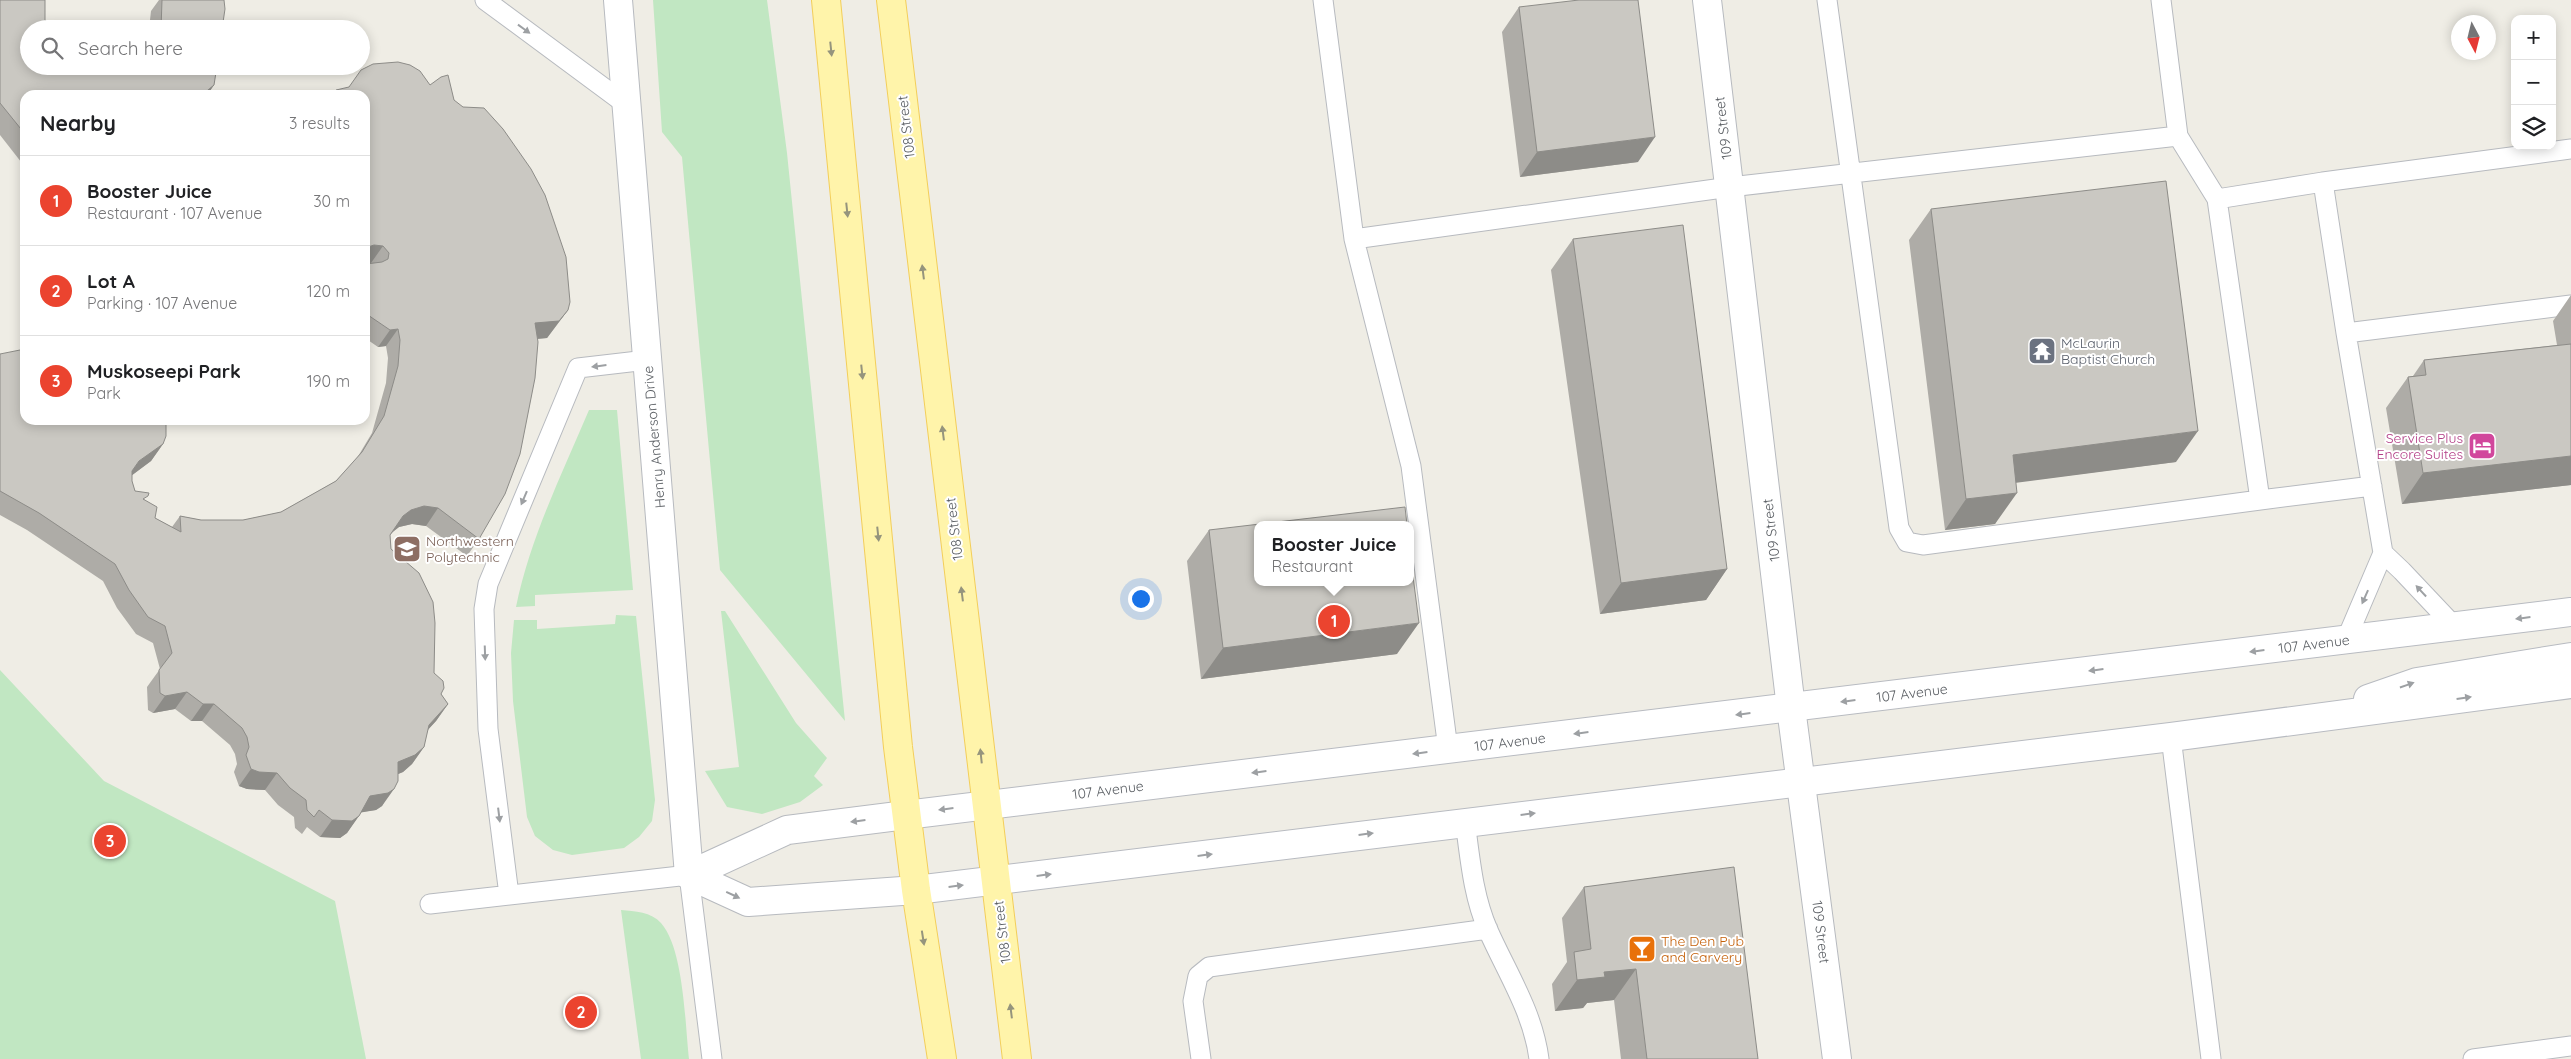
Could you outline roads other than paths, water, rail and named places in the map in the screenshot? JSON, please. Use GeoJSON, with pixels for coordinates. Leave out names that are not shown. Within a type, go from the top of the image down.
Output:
{"type":"FeatureCollection","features":[{"type":"Feature","properties":{"kind":"main road","name":"Henry Anderson Drive"},"geometry":{"type":"LineString","coordinates":[[618,0],[689,874]]}},
{"type":"Feature","properties":{"kind":"main road"},"geometry":{"type":"LineString","coordinates":[[826,0],[906,815],[942,1059]]}},
{"type":"Feature","properties":{"kind":"main road","name":"108 Street"},"geometry":{"type":"LineString","coordinates":[[891,0],[1017,1059]]}},
{"type":"Feature","properties":{"kind":"main road","name":"109 Street"},"geometry":{"type":"LineString","coordinates":[[1707,0],[1791,708],[1837,1059]]}},
{"type":"Feature","properties":{"kind":"main road","name":"107 Avenue"},"geometry":{"type":"LineString","coordinates":[[689,874],[787,830],[986,804],[1791,708],[2571,612]]}},
{"type":"Feature","properties":{"kind":"main road"},"geometry":{"type":"LineString","coordinates":[[2312,718],[2417,682],[2571,658]]}},
{"type":"Feature","properties":{"kind":"main road"},"geometry":{"type":"LineString","coordinates":[[689,874],[748,902],[916,890],[2171,737],[2571,684]]}},
{"type":"Feature","properties":{"kind":"lane"},"geometry":{"type":"LineString","coordinates":[[485,0],[627,105]]}},
{"type":"Feature","properties":{"kind":"lane"},"geometry":{"type":"LineString","coordinates":[[1323,0],[1354,239],[1411,466],[1448,749]]}},
{"type":"Feature","properties":{"kind":"lane"},"geometry":{"type":"LineString","coordinates":[[1827,0],[1899,528],[1907,542],[1923,545],[2372,486]]}},
{"type":"Feature","properties":{"kind":"lane"},"geometry":{"type":"LineString","coordinates":[[2161,0],[2178,136],[2217,199],[2260,500]]}},
{"type":"Feature","properties":{"kind":"lane"},"geometry":{"type":"LineString","coordinates":[[1354,239],[1730,187],[2178,136]]}},
{"type":"Feature","properties":{"kind":"lane"},"geometry":{"type":"LineString","coordinates":[[2217,199],[2323,182],[2571,149]]}},
{"type":"Feature","properties":{"kind":"lane"},"geometry":{"type":"LineString","coordinates":[[2323,182],[2383,553],[2346,640]]}},
{"type":"Feature","properties":{"kind":"lane"},"geometry":{"type":"LineString","coordinates":[[2346,333],[2571,305]]}},
{"type":"Feature","properties":{"kind":"lane"},"geometry":{"type":"LineString","coordinates":[[509,895],[488,729],[484,609],[488,584],[578,368],[648,360]]}},
{"type":"Feature","properties":{"kind":"lane"},"geometry":{"type":"LineString","coordinates":[[2383,553],[2454,626]]}},
{"type":"Feature","properties":{"kind":"lane"},"geometry":{"type":"LineString","coordinates":[[2171,737],[2211,1059]]}},
{"type":"Feature","properties":{"kind":"lane"},"geometry":{"type":"LineString","coordinates":[[1465,822],[1474,887],[1488,929],[1521,995],[1537,1046],[1539,1059]]}},
{"type":"Feature","properties":{"kind":"lane"},"geometry":{"type":"LineString","coordinates":[[430,904],[689,874],[712,1059]]}},
{"type":"Feature","properties":{"kind":"lane"},"geometry":{"type":"LineString","coordinates":[[1201,1059],[1193,1001],[1198,976],[1209,967],[1488,929]]}},
{"type":"Feature","properties":{"kind":"lane"},"geometry":{"type":"LineString","coordinates":[[2473,1059],[2571,1046]]}},
{"type":"Feature","properties":{"kind":"place","name":"McLaurin Baptist Church"},"geometry":{"type":"Point","coordinates":[2042,351]}},
{"type":"Feature","properties":{"kind":"place","name":"Service Plus Encore Suites"},"geometry":{"type":"Point","coordinates":[2482,446]}},
{"type":"Feature","properties":{"kind":"place","name":"Northwestern Polytechnic"},"geometry":{"type":"Point","coordinates":[407,549]}},
{"type":"Feature","properties":{"kind":"place","name":"Booster Juice"},"geometry":{"type":"Point","coordinates":[1334,621]}},
{"type":"Feature","properties":{"kind":"place","name":"Muskoseepi Park"},"geometry":{"type":"Point","coordinates":[110,841]}},
{"type":"Feature","properties":{"kind":"place","name":"The Den Pub and Carvery"},"geometry":{"type":"Point","coordinates":[1642,949]}},
{"type":"Feature","properties":{"kind":"place","name":"Lot A"},"geometry":{"type":"Point","coordinates":[581,1012]}}]}
